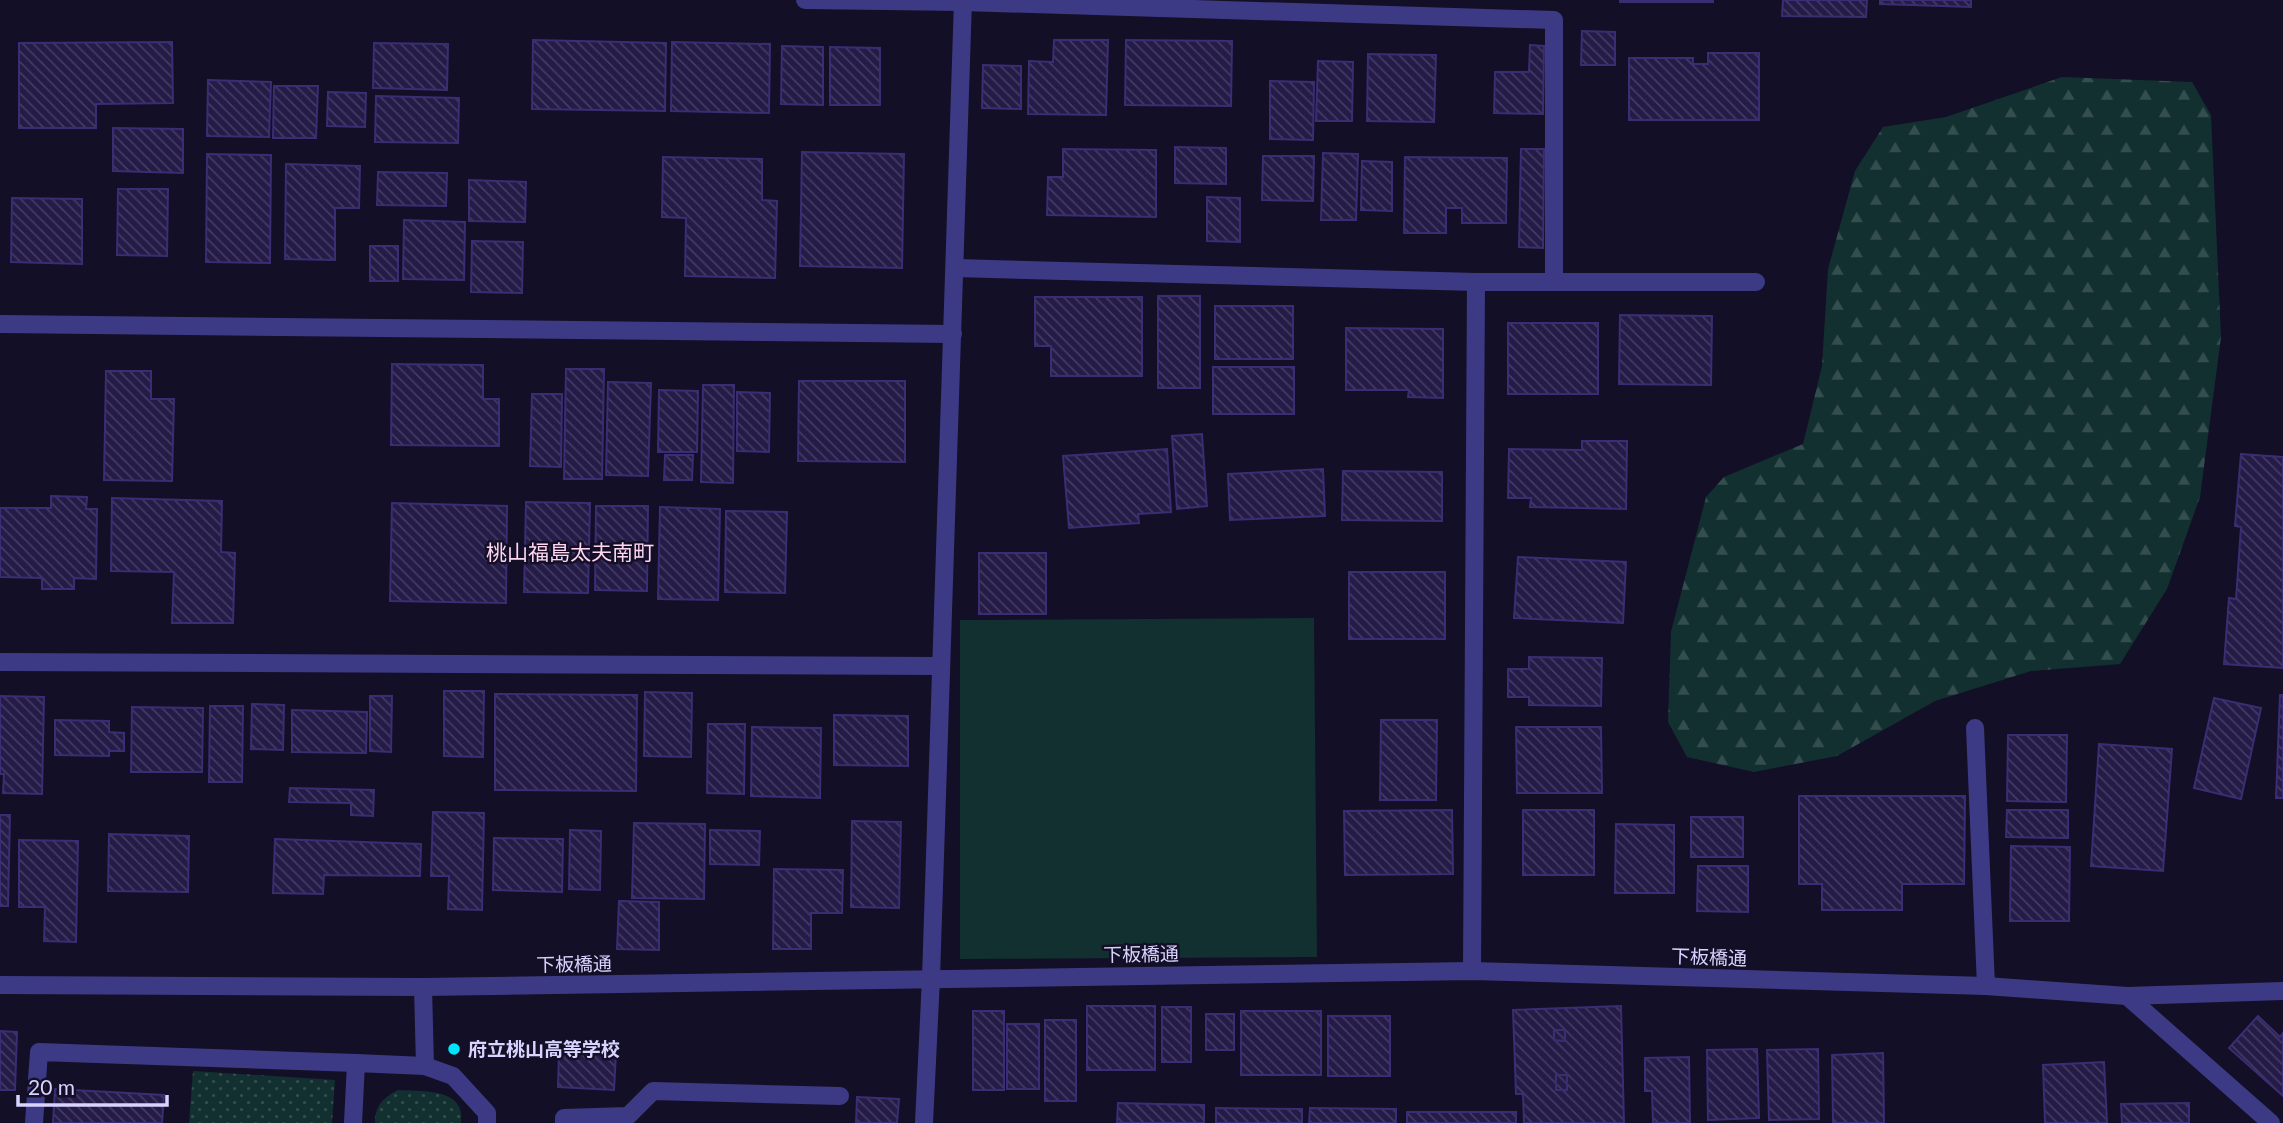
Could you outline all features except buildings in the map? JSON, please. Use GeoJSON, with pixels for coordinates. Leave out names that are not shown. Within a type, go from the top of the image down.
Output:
{"type":"FeatureCollection","features":[{"type":"Feature","properties":{"kind":"street"},"geometry":{"type":"LineString","coordinates":[[806,0],[963,1],[1554,20],[1555,282]]}},
{"type":"Feature","properties":{"kind":"street"},"geometry":{"type":"LineString","coordinates":[[924,1123],[942,666],[963,1]]}},
{"type":"Feature","properties":{"kind":"street"},"geometry":{"type":"LineString","coordinates":[[955,268],[1476,282],[1756,282]]}},
{"type":"Feature","properties":{"kind":"street"},"geometry":{"type":"LineString","coordinates":[[1472,971],[1476,282]]}},
{"type":"Feature","properties":{"kind":"street"},"geometry":{"type":"LineString","coordinates":[[0,324],[953,334]]}},
{"type":"Feature","properties":{"kind":"street"},"geometry":{"type":"LineString","coordinates":[[0,662],[942,666]]}},
{"type":"Feature","properties":{"kind":"street"},"geometry":{"type":"LineString","coordinates":[[1975,728],[1986,986]]}},
{"type":"Feature","properties":{"kind":"street","name":"下板橋通"},"geometry":{"type":"LineString","coordinates":[[0,985],[423,987],[1472,971],[1986,986],[2127,996],[2283,991]]}},
{"type":"Feature","properties":{"kind":"street"},"geometry":{"type":"LineString","coordinates":[[423,987],[425,1066]]}},
{"type":"Feature","properties":{"kind":"street"},"geometry":{"type":"LineString","coordinates":[[2127,996],[2271,1123]]}},
{"type":"Feature","properties":{"kind":"street"},"geometry":{"type":"LineString","coordinates":[[34,1123],[39,1052],[425,1066],[453,1076],[487,1113],[488,1123]]}},
{"type":"Feature","properties":{"kind":"street"},"geometry":{"type":"LineString","coordinates":[[353,1123],[356,1063]]}},
{"type":"Feature","properties":{"kind":"street"},"geometry":{"type":"LineString","coordinates":[[564,1123],[564,1118],[628,1116],[653,1091],[840,1096]]}},
{"type":"Feature","properties":{"kind":"green space"},"geometry":{"type":"Polygon","coordinates":[[[2062,77],[2192,82],[2211,115],[2221,337],[2200,497],[2167,589],[2120,664],[2031,671],[1935,701],[1837,756],[1754,772],[1687,757],[1668,722],[1671,632],[1706,497],[1724,477],[1803,444],[1822,366],[1828,269],[1855,171],[1883,127],[1946,117],[2062,77]]]}},
{"type":"Feature","properties":{"kind":"green space"},"geometry":{"type":"Polygon","coordinates":[[[1314,618],[1317,957],[960,959],[960,620],[1314,618]]]}},
{"type":"Feature","properties":{"kind":"green space"},"geometry":{"type":"Polygon","coordinates":[[[193,1071],[335,1080],[332,1123],[189,1123],[193,1071]]]}},
{"type":"Feature","properties":{"kind":"green space"},"geometry":{"type":"Polygon","coordinates":[[[398,1090],[430,1092],[450,1097],[461,1111],[461,1123],[375,1123],[380,1104],[398,1090]]]}},
{"type":"Feature","properties":{"kind":"place","name":"府立桃山高等学校"},"geometry":{"type":"Point","coordinates":[454,1049]}},
{"type":"Feature","properties":{"kind":"district","name":"桃山福島太夫南町"},"geometry":{"type":"Point","coordinates":[570,553]}}]}
